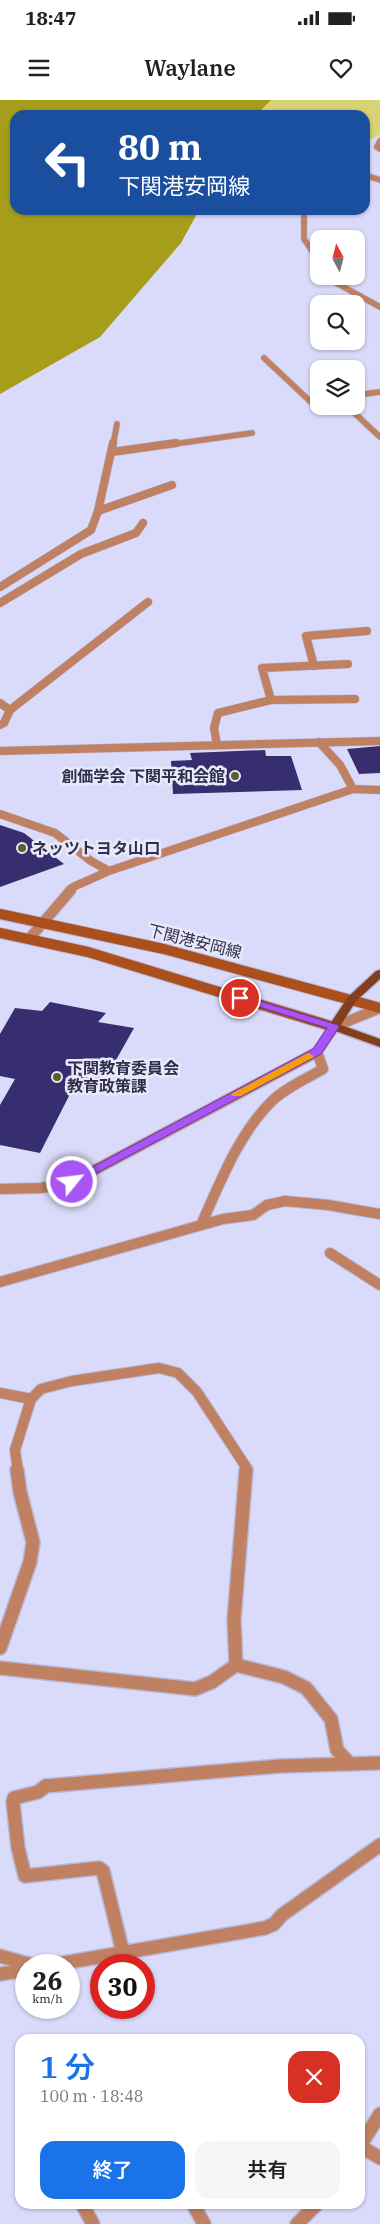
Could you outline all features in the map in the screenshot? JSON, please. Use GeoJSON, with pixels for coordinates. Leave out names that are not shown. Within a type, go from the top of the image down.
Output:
{"type":"FeatureCollection","features":[{"type":"Feature","properties":{"kind":"main road","name":"下関港安岡線"},"geometry":{"type":"LineString","coordinates":[[0,914],[164,949],[352,998],[380,1008]]}},
{"type":"Feature","properties":{"kind":"main road"},"geometry":{"type":"LineString","coordinates":[[0,933],[88,952],[334,1027],[380,1043]]}},
{"type":"Feature","properties":{"kind":"main road"},"geometry":{"type":"LineString","coordinates":[[334,1027],[352,998],[380,973]]}},
{"type":"Feature","properties":{"kind":"street"},"geometry":{"type":"LineString","coordinates":[[380,141],[377,147],[380,149]]}},
{"type":"Feature","properties":{"kind":"street"},"geometry":{"type":"LineString","coordinates":[[304,215],[304,239],[310,248]]}},
{"type":"Feature","properties":{"kind":"street"},"geometry":{"type":"LineString","coordinates":[[340,285],[380,306]]}},
{"type":"Feature","properties":{"kind":"street"},"geometry":{"type":"LineString","coordinates":[[264,358],[310,401]]}},
{"type":"Feature","properties":{"kind":"street"},"geometry":{"type":"LineString","coordinates":[[365,394],[380,392]]}},
{"type":"Feature","properties":{"kind":"street"},"geometry":{"type":"LineString","coordinates":[[357,415],[380,437]]}},
{"type":"Feature","properties":{"kind":"street"},"geometry":{"type":"LineString","coordinates":[[0,587],[29,567],[91,530],[98,511],[117,424]]}},
{"type":"Feature","properties":{"kind":"street"},"geometry":{"type":"LineString","coordinates":[[112,452],[252,433]]}},
{"type":"Feature","properties":{"kind":"street"},"geometry":{"type":"LineString","coordinates":[[98,511],[172,485]]}},
{"type":"Feature","properties":{"kind":"street"},"geometry":{"type":"LineString","coordinates":[[0,603],[81,554],[136,533],[143,523]]}},
{"type":"Feature","properties":{"kind":"street"},"geometry":{"type":"LineString","coordinates":[[0,725],[4,723],[10,710],[148,602]]}},
{"type":"Feature","properties":{"kind":"street"},"geometry":{"type":"LineString","coordinates":[[314,666],[306,636],[367,631]]}},
{"type":"Feature","properties":{"kind":"street"},"geometry":{"type":"LineString","coordinates":[[271,700],[262,668],[348,664]]}},
{"type":"Feature","properties":{"kind":"street"},"geometry":{"type":"LineString","coordinates":[[217,744],[214,728],[218,713],[271,700],[283,702],[355,699]]}},
{"type":"Feature","properties":{"kind":"street"},"geometry":{"type":"LineString","coordinates":[[0,703],[10,710]]}},
{"type":"Feature","properties":{"kind":"street"},"geometry":{"type":"LineString","coordinates":[[0,751],[380,740]]}},
{"type":"Feature","properties":{"kind":"street"},"geometry":{"type":"LineString","coordinates":[[319,742],[340,765],[353,789]]}},
{"type":"Feature","properties":{"kind":"street"},"geometry":{"type":"LineString","coordinates":[[29,939],[73,888],[109,871],[353,789],[380,790]]}},
{"type":"Feature","properties":{"kind":"street"},"geometry":{"type":"LineString","coordinates":[[0,814],[55,833],[91,861],[109,871]]}},
{"type":"Feature","properties":{"kind":"street"},"geometry":{"type":"LineString","coordinates":[[0,1189],[41,1188],[72,1182],[317,1052],[334,1027],[380,1008]]}},
{"type":"Feature","properties":{"kind":"street"},"geometry":{"type":"LineString","coordinates":[[201,1225],[226,1172],[256,1122],[272,1100],[323,1069],[317,1052]]}},
{"type":"Feature","properties":{"kind":"street"},"geometry":{"type":"LineString","coordinates":[[0,1282],[201,1225],[252,1215],[262,1208],[277,1202],[328,1205],[380,1214]]}},
{"type":"Feature","properties":{"kind":"street"},"geometry":{"type":"LineString","coordinates":[[330,1253],[380,1285]]}},
{"type":"Feature","properties":{"kind":"street"},"geometry":{"type":"LineString","coordinates":[[0,1648],[30,1562],[33,1542],[20,1492],[15,1450],[31,1399],[41,1389],[72,1381],[159,1368],[178,1373],[197,1392],[246,1467],[234,1620],[236,1665]]}},
{"type":"Feature","properties":{"kind":"street"},"geometry":{"type":"LineString","coordinates":[[0,1393],[31,1399]]}},
{"type":"Feature","properties":{"kind":"street"},"geometry":{"type":"LineString","coordinates":[[0,1668],[195,1689],[212,1682],[236,1665],[284,1677],[306,1688],[331,1719],[337,1750],[350,1764]]}},
{"type":"Feature","properties":{"kind":"street"},"geometry":{"type":"LineString","coordinates":[[123,1952],[104,1871],[99,1868],[25,1876],[18,1848],[14,1798],[38,1792],[46,1786],[280,1766],[380,1763]]}},
{"type":"Feature","properties":{"kind":"street"},"geometry":{"type":"LineString","coordinates":[[80,1960],[264,1928],[274,1924],[282,1915],[380,1845]]}},
{"type":"Feature","properties":{"kind":"street"},"geometry":{"type":"LineString","coordinates":[[0,1956],[15,1960]]}},
{"type":"Feature","properties":{"kind":"street"},"geometry":{"type":"LineString","coordinates":[[0,1974],[15,1972]]}},
{"type":"Feature","properties":{"kind":"street"},"geometry":{"type":"LineString","coordinates":[[365,2138],[380,2114]]}},
{"type":"Feature","properties":{"kind":"street"},"geometry":{"type":"LineString","coordinates":[[365,2149],[380,2158]]}},
{"type":"Feature","properties":{"kind":"street"},"geometry":{"type":"LineString","coordinates":[[85,2209],[94,2224]]}},
{"type":"Feature","properties":{"kind":"street"},"geometry":{"type":"LineString","coordinates":[[196,2209],[204,2224]]}},
{"type":"Feature","properties":{"kind":"street"},"geometry":{"type":"LineString","coordinates":[[297,2224],[312,2209]]}},
{"type":"Feature","properties":{"kind":"shaded area"},"geometry":{"type":"Polygon","coordinates":[[[0,100],[271,100],[261,110],[10,110],[10,215],[196,215],[181,243],[100,337],[0,394],[0,100]]]}},
{"type":"Feature","properties":{"kind":"shaded area"},"geometry":{"type":"Polygon","coordinates":[[[178,100],[380,100],[380,134],[370,139],[370,110],[197,110],[178,100]]]}},
{"type":"Feature","properties":{"kind":"building"},"geometry":{"type":"Polygon","coordinates":[[[380,746],[380,773],[359,774],[347,749],[380,746]]]}},
{"type":"Feature","properties":{"kind":"building","name":"創価学会 下関平和会館"},"geometry":{"type":"Polygon","coordinates":[[[265,750],[266,756],[291,756],[302,790],[173,794],[171,761],[192,760],[190,753],[265,750]]]}},
{"type":"Feature","properties":{"kind":"building","name":"ネッツトヨタ山口"},"geometry":{"type":"Polygon","coordinates":[[[0,825],[24,833],[64,864],[0,887],[0,825]]]}},
{"type":"Feature","properties":{"kind":"building","name":"下関教育委員会 教育政策課"},"geometry":{"type":"Polygon","coordinates":[[[50,1002],[106,1013],[98,1022],[134,1028],[98,1092],[73,1088],[40,1153],[0,1145],[0,1105],[15,1079],[0,1076],[0,1034],[15,1008],[42,1011],[50,1002]]]}},
{"type":"Feature","properties":{"kind":"slow traffic"},"geometry":{"type":"LineString","coordinates":[[237,1094],[308,1056]]}},
{"type":"Feature","properties":{"kind":"place","name":"創価学会 下関平和会館"},"geometry":{"type":"Point","coordinates":[235,776]}},
{"type":"Feature","properties":{"kind":"place","name":"ネッツトヨタ山口"},"geometry":{"type":"Point","coordinates":[22,848]}},
{"type":"Feature","properties":{"kind":"place","name":"下関教育委員会 教育政策課"},"geometry":{"type":"Point","coordinates":[57,1077]}},
{"type":"Feature","properties":{"kind":"route"},"geometry":{"type":"LineString","coordinates":[[72,1182],[317,1052],[334,1027],[240,998]]}}]}
